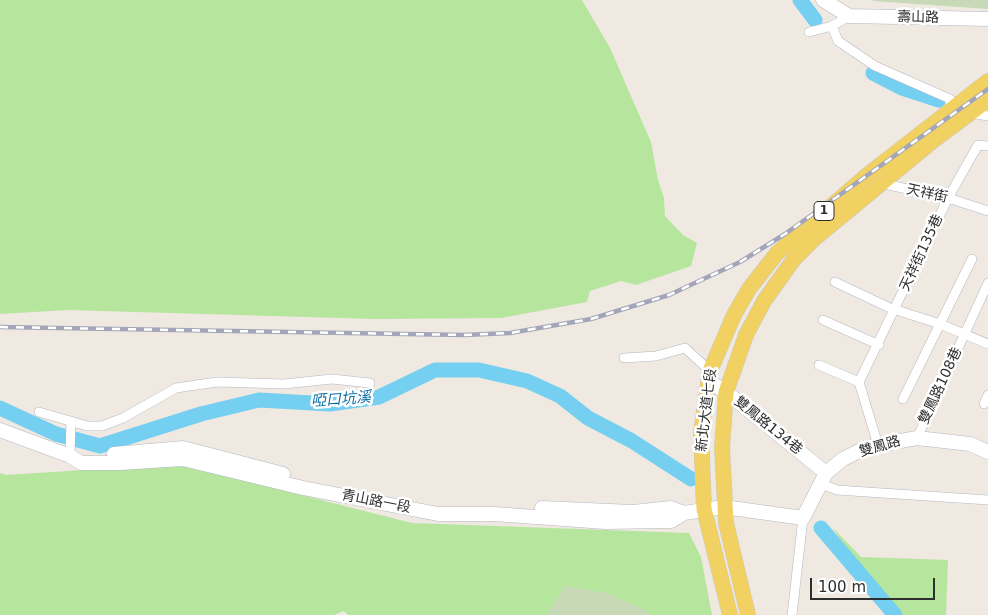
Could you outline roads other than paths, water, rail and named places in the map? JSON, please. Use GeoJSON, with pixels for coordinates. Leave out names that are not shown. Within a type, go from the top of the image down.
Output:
{"type":"FeatureCollection","features":[{"type":"Feature","properties":{"kind":"main road","name":"新北大道七段"},"geometry":{"type":"LineString","coordinates":[[730,615],[704,509],[701,433],[709,376],[734,315],[749,289],[777,253],[866,176],[988,81]]}},
{"type":"Feature","properties":{"kind":"main road","name":"新北大道七段"},"geometry":{"type":"LineString","coordinates":[[748,615],[724,507],[722,448],[726,392],[751,326],[764,301],[794,259],[814,239],[988,100]]}},
{"type":"Feature","properties":{"kind":"street"},"geometry":{"type":"LineString","coordinates":[[808,32],[832,26],[849,16],[823,0]]}},
{"type":"Feature","properties":{"kind":"street","name":"壽山路"},"geometry":{"type":"LineString","coordinates":[[849,16],[988,19]]}},
{"type":"Feature","properties":{"kind":"street"},"geometry":{"type":"LineString","coordinates":[[832,26],[838,40],[875,66],[950,99],[949,112]]}},
{"type":"Feature","properties":{"kind":"street"},"geometry":{"type":"LineString","coordinates":[[970,113],[988,116]]}},
{"type":"Feature","properties":{"kind":"street","name":"天祥街135巷"},"geometry":{"type":"LineString","coordinates":[[859,382],[879,345],[948,198],[978,144],[988,146]]}},
{"type":"Feature","properties":{"kind":"street","name":"天祥街"},"geometry":{"type":"LineString","coordinates":[[866,176],[881,184],[948,198],[988,211]]}},
{"type":"Feature","properties":{"kind":"street"},"geometry":{"type":"LineString","coordinates":[[903,399],[972,259]]}},
{"type":"Feature","properties":{"kind":"street"},"geometry":{"type":"LineString","coordinates":[[835,282],[890,308],[896,308],[940,324],[988,344]]}},
{"type":"Feature","properties":{"kind":"street","name":"雙鳳路108巷"},"geometry":{"type":"LineString","coordinates":[[917,438],[988,283]]}},
{"type":"Feature","properties":{"kind":"street"},"geometry":{"type":"LineString","coordinates":[[823,320],[879,345]]}},
{"type":"Feature","properties":{"kind":"street"},"geometry":{"type":"LineString","coordinates":[[624,358],[656,356],[685,348],[709,376]]}},
{"type":"Feature","properties":{"kind":"street"},"geometry":{"type":"LineString","coordinates":[[819,365],[859,382],[878,445]]}},
{"type":"Feature","properties":{"kind":"street","name":"雙鳳路134巷"},"geometry":{"type":"LineString","coordinates":[[709,376],[822,478]]}},
{"type":"Feature","properties":{"kind":"street"},"geometry":{"type":"LineString","coordinates":[[39,412],[87,426],[102,426],[123,418],[176,388],[217,382],[284,384],[332,379],[370,383]]}},
{"type":"Feature","properties":{"kind":"street"},"geometry":{"type":"LineString","coordinates":[[984,404],[988,395]]}},
{"type":"Feature","properties":{"kind":"street"},"geometry":{"type":"LineString","coordinates":[[70,452],[71,421]]}},
{"type":"Feature","properties":{"kind":"street","name":"青山路一段"},"geometry":{"type":"LineString","coordinates":[[0,430],[70,452],[81,463],[120,464],[182,459],[294,486],[438,514],[494,514],[633,522],[671,521],[684,513],[724,507]]}},
{"type":"Feature","properties":{"kind":"street","name":"雙鳳路"},"geometry":{"type":"LineString","coordinates":[[792,615],[803,518],[822,478],[843,459],[878,445],[917,438],[970,444],[988,452]]}},
{"type":"Feature","properties":{"kind":"street"},"geometry":{"type":"LineString","coordinates":[[822,478],[837,490],[988,500]]}},
{"type":"Feature","properties":{"kind":"street"},"geometry":{"type":"LineString","coordinates":[[724,507],[803,518]]}},
{"type":"Feature","properties":{"kind":"waterway"},"geometry":{"type":"LineString","coordinates":[[800,0],[815,20]]}},
{"type":"Feature","properties":{"kind":"waterway"},"geometry":{"type":"LineString","coordinates":[[873,73],[902,88],[939,100]]}},
{"type":"Feature","properties":{"kind":"waterway","name":"啞口坑溪"},"geometry":{"type":"LineString","coordinates":[[0,408],[56,434],[100,446],[201,414],[259,400],[330,404],[379,397],[435,370],[479,370],[527,381],[560,396],[588,418],[632,441],[691,479]]}},
{"type":"Feature","properties":{"kind":"waterway","name":"啞口坑溪"},"geometry":{"type":"LineString","coordinates":[[821,528],[895,615]]}},
{"type":"Feature","properties":{"kind":"railway"},"geometry":{"type":"LineString","coordinates":[[0,327],[464,335],[510,333],[591,319],[669,295],[740,262],[785,234],[988,89]]}}]}
